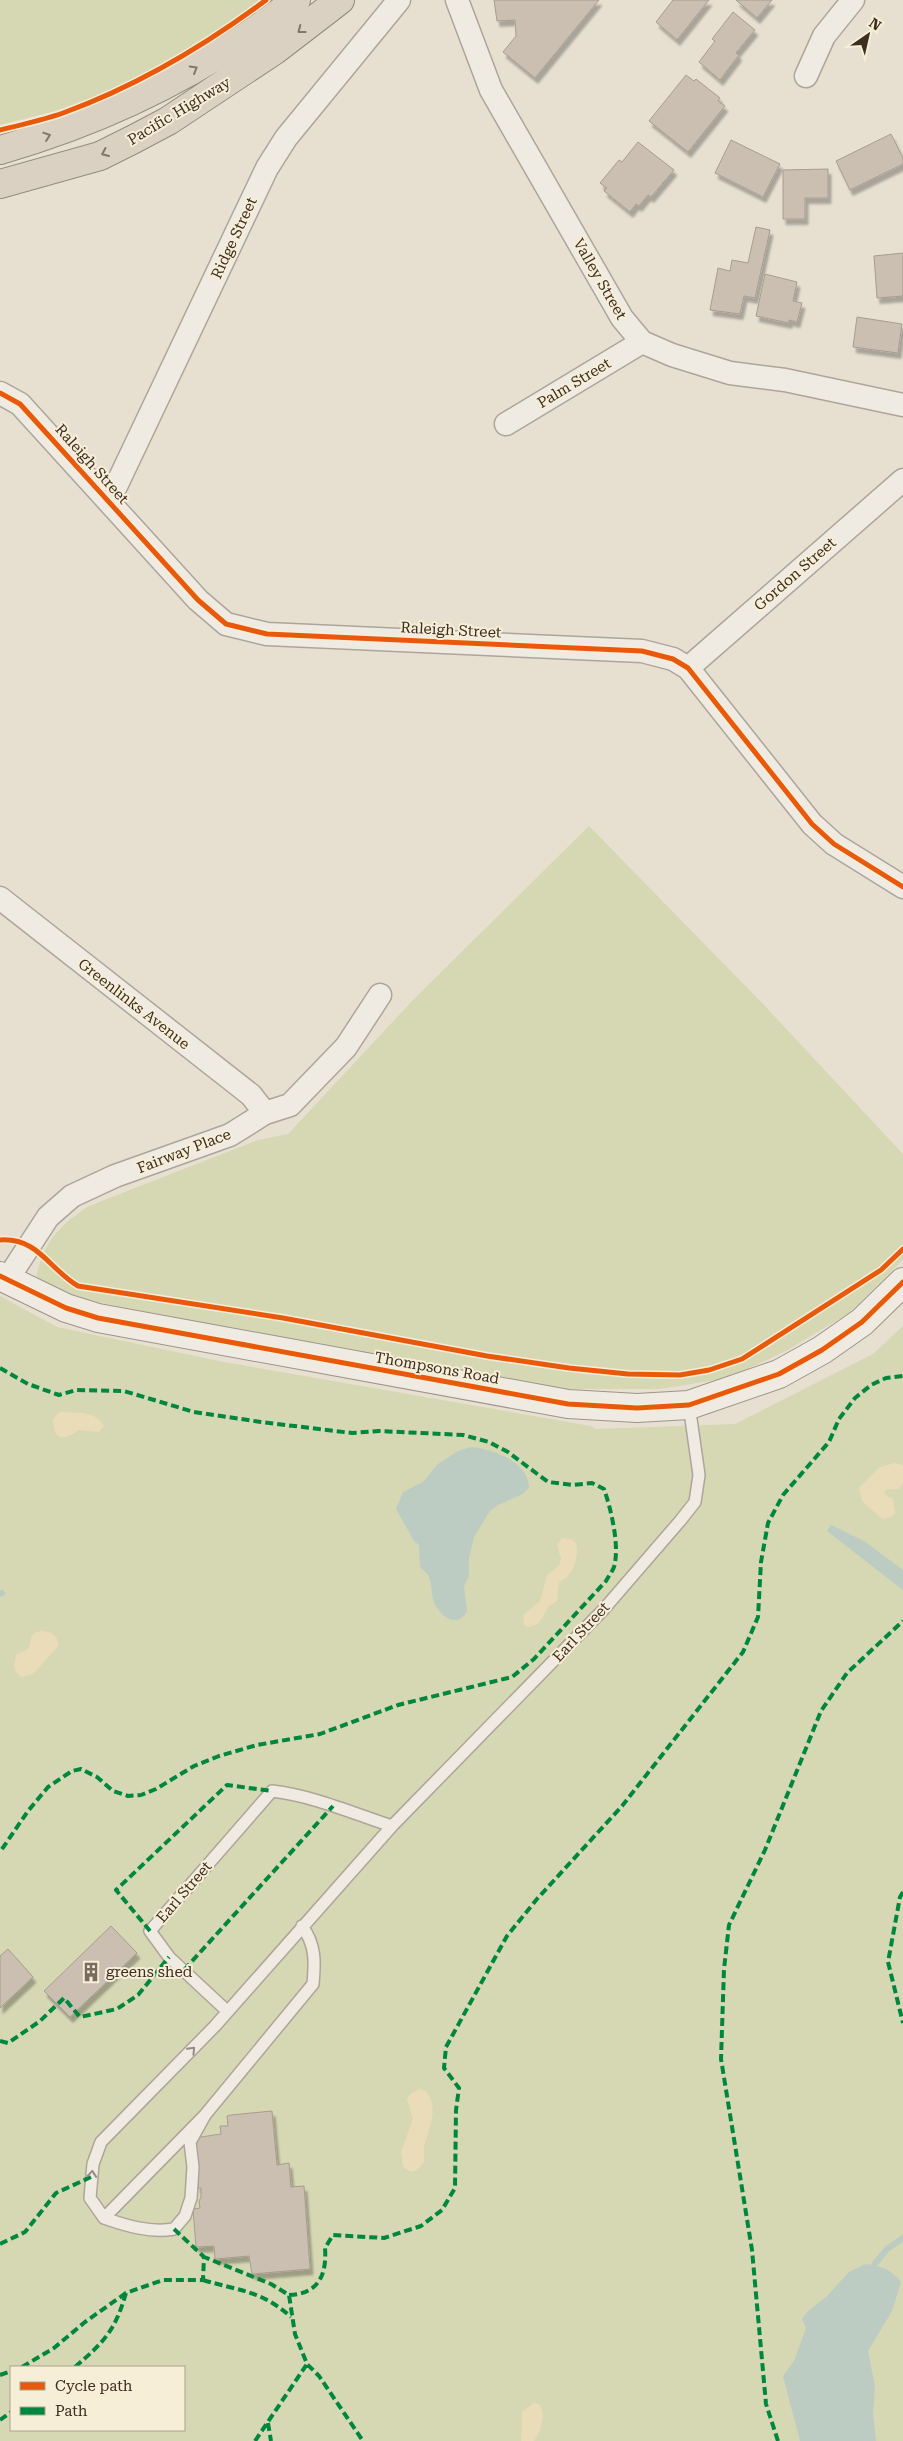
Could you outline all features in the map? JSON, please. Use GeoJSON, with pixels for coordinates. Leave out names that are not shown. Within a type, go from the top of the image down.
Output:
{"type":"FeatureCollection","features":[{"type":"Feature","properties":{"kind":"highway","name":"Pacific Highway"},"geometry":{"type":"LineString","coordinates":[[0,150],[48,136],[148,95],[228,49],[296,0]]}},
{"type":"Feature","properties":{"kind":"highway","name":"Pacific Highway"},"geometry":{"type":"LineString","coordinates":[[0,184],[100,156],[168,121],[275,50],[340,0]]}},
{"type":"Feature","properties":{"kind":"street","name":"Ridge Street"},"geometry":{"type":"LineString","coordinates":[[109,501],[268,168],[286,138],[399,0]]}},
{"type":"Feature","properties":{"kind":"street","name":"Valley Street"},"geometry":{"type":"LineString","coordinates":[[457,0],[492,90],[622,318],[642,342],[672,355],[730,373],[785,380],[903,405]]}},
{"type":"Feature","properties":{"kind":"street"},"geometry":{"type":"LineString","coordinates":[[806,76],[824,36],[853,0]]}},
{"type":"Feature","properties":{"kind":"street","name":"Palm Street"},"geometry":{"type":"LineString","coordinates":[[506,424],[642,342]]}},
{"type":"Feature","properties":{"kind":"street","name":"Raleigh Street"},"geometry":{"type":"LineString","coordinates":[[0,393],[20,404],[198,600],[226,624],[267,634],[642,651],[673,659],[688,668],[812,824],[834,844],[903,887]]}},
{"type":"Feature","properties":{"kind":"street","name":"Gordon Street"},"geometry":{"type":"LineString","coordinates":[[688,668],[903,480]]}},
{"type":"Feature","properties":{"kind":"street","name":"Greenlinks Avenue"},"geometry":{"type":"LineString","coordinates":[[0,898],[252,1095],[265,1113]]}},
{"type":"Feature","properties":{"kind":"street","name":"Fairway Place"},"geometry":{"type":"LineString","coordinates":[[4,1278],[48,1217],[72,1196],[115,1176],[230,1135],[265,1113],[290,1105],[346,1047],[380,995]]}},
{"type":"Feature","properties":{"kind":"street","name":"Thompsons Road"},"geometry":{"type":"LineString","coordinates":[[4,1278],[66,1308],[98,1318],[568,1404],[637,1408],[689,1405],[779,1374],[822,1350],[862,1322],[903,1282]]}},
{"type":"Feature","properties":{"kind":"lane","name":"Earl Street"},"geometry":{"type":"LineString","coordinates":[[392,1826],[319,1800],[296,1794],[272,1791],[150,1931],[170,1957],[227,2011],[392,1826],[604,1609],[695,1502],[698,1475],[689,1405]]}},
{"type":"Feature","properties":{"kind":"lane"},"geometry":{"type":"LineString","coordinates":[[104,2218],[205,2115],[313,1984],[316,1957],[310,1937],[302,1926]]}},
{"type":"Feature","properties":{"kind":"lane"},"geometry":{"type":"LineString","coordinates":[[205,2115],[190,2142],[193,2167],[191,2198],[185,2216],[174,2229],[160,2231],[124,2225],[104,2218],[90,2198],[93,2164],[101,2142],[227,2011]]}},
{"type":"Feature","properties":{"kind":"green space"},"geometry":{"type":"Polygon","coordinates":[[[0,0],[264,0],[158,76],[55,111],[0,125],[0,0]]]}},
{"type":"Feature","properties":{"kind":"green space"},"geometry":{"type":"Polygon","coordinates":[[[589,826],[764,1005],[903,1154],[903,1260],[849,1313],[786,1351],[728,1378],[660,1389],[560,1389],[179,1319],[88,1300],[47,1286],[36,1278],[48,1244],[69,1220],[89,1206],[258,1140],[288,1134],[413,1000],[589,826]]]}},
{"type":"Feature","properties":{"kind":"green space"},"geometry":{"type":"Polygon","coordinates":[[[0,1296],[57,1327],[224,1362],[591,1426],[596,1429],[735,1424],[873,1354],[903,1326],[903,2441],[0,2441],[0,1296]]]}},
{"type":"Feature","properties":{"kind":"sand"},"geometry":{"type":"Polygon","coordinates":[[[58,1413],[92,1415],[101,1421],[104,1426],[99,1432],[79,1430],[69,1436],[61,1437],[55,1432],[53,1420],[58,1413]]]}},
{"type":"Feature","properties":{"kind":"sand"},"geometry":{"type":"Polygon","coordinates":[[[895,1463],[903,1465],[903,1483],[899,1489],[885,1490],[884,1494],[893,1499],[895,1513],[891,1517],[882,1519],[862,1501],[859,1488],[880,1467],[895,1463]]]}},
{"type":"Feature","properties":{"kind":"sand"},"geometry":{"type":"Polygon","coordinates":[[[562,1538],[571,1539],[576,1543],[577,1555],[573,1568],[568,1576],[559,1582],[557,1601],[549,1606],[538,1624],[529,1627],[524,1625],[523,1615],[540,1601],[547,1575],[559,1566],[561,1559],[557,1545],[562,1538]]]}},
{"type":"Feature","properties":{"kind":"sand"},"geometry":{"type":"Polygon","coordinates":[[[41,1631],[53,1634],[57,1639],[58,1646],[33,1674],[22,1677],[15,1670],[16,1655],[29,1648],[33,1635],[41,1631]]]}},
{"type":"Feature","properties":{"kind":"sand"},"geometry":{"type":"Polygon","coordinates":[[[419,2089],[426,2091],[430,2097],[433,2110],[424,2145],[424,2162],[417,2170],[411,2172],[403,2167],[401,2152],[413,2119],[407,2100],[410,2094],[419,2089]]]}},
{"type":"Feature","properties":{"kind":"sand"},"geometry":{"type":"Polygon","coordinates":[[[534,2403],[539,2404],[543,2413],[541,2428],[534,2441],[521,2441],[522,2412],[534,2403]]]}},
{"type":"Feature","properties":{"kind":"shaded area"},"geometry":{"type":"Polygon","coordinates":[[[471,1447],[489,1450],[516,1463],[527,1478],[529,1487],[523,1494],[498,1505],[490,1511],[474,1537],[469,1558],[469,1576],[464,1586],[467,1611],[463,1617],[453,1620],[443,1615],[435,1605],[429,1577],[420,1567],[419,1545],[414,1541],[396,1509],[403,1492],[423,1482],[438,1464],[458,1451],[471,1447]]]}},
{"type":"Feature","properties":{"kind":"shaded area"},"geometry":{"type":"Polygon","coordinates":[[[831,1525],[864,1541],[903,1570],[903,1590],[827,1531],[831,1525]]]}},
{"type":"Feature","properties":{"kind":"shaded area"},"geometry":{"type":"Polygon","coordinates":[[[865,2264],[885,2269],[901,2282],[892,2311],[868,2351],[875,2387],[873,2413],[876,2441],[800,2441],[783,2376],[794,2361],[806,2328],[802,2319],[849,2272],[865,2264]]]}},
{"type":"Feature","properties":{"kind":"building"},"geometry":{"type":"Polygon","coordinates":[[[494,0],[599,0],[535,78],[503,52],[516,36],[515,20],[497,21],[494,0]]]}},
{"type":"Feature","properties":{"kind":"building"},"geometry":{"type":"Polygon","coordinates":[[[673,0],[709,0],[677,40],[656,22],[673,0]]]}},
{"type":"Feature","properties":{"kind":"building"},"geometry":{"type":"Polygon","coordinates":[[[736,0],[772,0],[757,18],[736,0]]]}},
{"type":"Feature","properties":{"kind":"building"},"geometry":{"type":"Polygon","coordinates":[[[733,12],[755,30],[736,53],[739,55],[720,80],[699,62],[715,41],[712,39],[733,12]]]}},
{"type":"Feature","properties":{"kind":"building"},"geometry":{"type":"Polygon","coordinates":[[[686,75],[694,81],[696,79],[720,98],[718,101],[725,106],[688,152],[649,121],[686,75]]]}},
{"type":"Feature","properties":{"kind":"building"},"geometry":{"type":"Polygon","coordinates":[[[891,134],[903,158],[903,164],[850,190],[836,161],[891,134]]]}},
{"type":"Feature","properties":{"kind":"building"},"geometry":{"type":"Polygon","coordinates":[[[731,140],[780,164],[763,197],[715,173],[731,140]]]}},
{"type":"Feature","properties":{"kind":"building"},"geometry":{"type":"Polygon","coordinates":[[[638,142],[674,170],[651,197],[648,195],[639,206],[636,204],[630,212],[604,191],[607,188],[600,183],[619,160],[622,162],[638,142]]]}},
{"type":"Feature","properties":{"kind":"building"},"geometry":{"type":"Polygon","coordinates":[[[828,169],[828,198],[805,198],[805,219],[783,219],[783,170],[828,169]]]}},
{"type":"Feature","properties":{"kind":"building"},"geometry":{"type":"Polygon","coordinates":[[[756,227],[770,230],[755,298],[744,296],[740,314],[710,310],[718,268],[730,271],[732,260],[748,263],[756,227]]]}},
{"type":"Feature","properties":{"kind":"building"},"geometry":{"type":"Polygon","coordinates":[[[903,253],[903,296],[877,298],[874,256],[903,253]]]}},
{"type":"Feature","properties":{"kind":"building"},"geometry":{"type":"Polygon","coordinates":[[[765,274],[797,282],[793,301],[802,303],[797,322],[789,320],[789,323],[756,316],[765,274]]]}},
{"type":"Feature","properties":{"kind":"building"},"geometry":{"type":"Polygon","coordinates":[[[857,317],[902,324],[898,353],[853,347],[857,317]]]}},
{"type":"Feature","properties":{"kind":"building","name":"greens shed"},"geometry":{"type":"Polygon","coordinates":[[[111,1926],[137,1953],[70,2017],[44,1991],[111,1926]]]}},
{"type":"Feature","properties":{"kind":"building"},"geometry":{"type":"Polygon","coordinates":[[[8,1949],[33,1977],[0,2008],[0,1956],[8,1949]]]}},
{"type":"Feature","properties":{"kind":"building"},"geometry":{"type":"Polygon","coordinates":[[[272,2111],[277,2165],[289,2163],[291,2187],[304,2186],[310,2269],[252,2274],[249,2256],[215,2259],[214,2246],[196,2247],[193,2209],[200,2208],[201,2188],[198,2188],[194,2138],[221,2134],[220,2126],[228,2126],[227,2116],[272,2111]]]}},
{"type":"Feature","properties":{"kind":"waterway"},"geometry":{"type":"LineString","coordinates":[[874,2265],[887,2249],[903,2238]]}},
{"type":"Feature","properties":{"kind":"marked path"},"geometry":{"type":"LineString","coordinates":[[0,1368],[28,1384],[59,1395],[76,1390],[124,1391],[194,1412],[261,1422],[352,1433],[379,1431],[463,1435],[489,1442],[508,1452],[548,1482],[573,1485],[592,1483],[604,1489],[612,1517],[616,1549],[614,1567],[606,1581],[534,1659],[512,1677],[398,1705],[320,1734],[257,1745],[219,1756],[194,1766],[156,1789],[141,1795],[128,1796],[113,1791],[97,1777],[81,1769],[72,1771],[48,1787],[28,1811],[0,1852]]}},
{"type":"Feature","properties":{"kind":"marked path"},"geometry":{"type":"LineString","coordinates":[[289,2295],[308,2291],[319,2281],[324,2266],[325,2248],[333,2235],[384,2238],[421,2226],[442,2210],[455,2188],[456,2110],[459,2088],[444,2068],[446,2047],[507,1936],[537,1899],[622,1806],[743,1652],[758,1617],[761,1562],[768,1523],[783,1495],[829,1442],[839,1419],[855,1398],[871,1385],[886,1378],[903,1376]]}},
{"type":"Feature","properties":{"kind":"marked path"},"geometry":{"type":"LineString","coordinates":[[778,2441],[766,2404],[752,2250],[721,2059],[724,1969],[729,1925],[765,1850],[821,1711],[847,1673],[903,1621]]}},
{"type":"Feature","properties":{"kind":"marked path"},"geometry":{"type":"LineString","coordinates":[[150,1931],[116,1890],[227,1785],[272,1791]]}},
{"type":"Feature","properties":{"kind":"marked path"},"geometry":{"type":"LineString","coordinates":[[184,1970],[333,1806]]}},
{"type":"Feature","properties":{"kind":"marked path"},"geometry":{"type":"LineString","coordinates":[[903,1892],[900,1897],[888,1962],[903,2023]]}},
{"type":"Feature","properties":{"kind":"marked path"},"geometry":{"type":"LineString","coordinates":[[0,2041],[8,2043],[40,2021],[64,1998],[80,2017],[117,2009],[138,1995],[169,1957]]}},
{"type":"Feature","properties":{"kind":"marked path"},"geometry":{"type":"LineString","coordinates":[[0,2244],[25,2232],[56,2193],[91,2177]]}},
{"type":"Feature","properties":{"kind":"marked path"},"geometry":{"type":"LineString","coordinates":[[174,2229],[204,2257]]}},
{"type":"Feature","properties":{"kind":"marked path"},"geometry":{"type":"LineString","coordinates":[[24,2366],[54,2348],[85,2322],[126,2293],[163,2280],[203,2280],[204,2257],[271,2284],[289,2295],[295,2334],[307,2364],[319,2376],[363,2441]]}},
{"type":"Feature","properties":{"kind":"marked path"},"geometry":{"type":"LineString","coordinates":[[203,2280],[259,2296],[270,2301],[291,2317]]}},
{"type":"Feature","properties":{"kind":"marked path"},"geometry":{"type":"LineString","coordinates":[[76,2366],[101,2343],[113,2327],[126,2293]]}},
{"type":"Feature","properties":{"kind":"marked path"},"geometry":{"type":"LineString","coordinates":[[255,2441],[307,2364]]}},
{"type":"Feature","properties":{"kind":"marked path"},"geometry":{"type":"LineString","coordinates":[[0,2375],[10,2371]]}},
{"type":"Feature","properties":{"kind":"marked path"},"geometry":{"type":"LineString","coordinates":[[0,2420],[10,2413]]}},
{"type":"Feature","properties":{"kind":"marked path"},"geometry":{"type":"LineString","coordinates":[[268,2423],[271,2441]]}},
{"type":"Feature","properties":{"kind":"cycle path"},"geometry":{"type":"LineString","coordinates":[[0,130],[63,113],[117,91],[194,49],[266,0]]}},
{"type":"Feature","properties":{"kind":"cycle path"},"geometry":{"type":"LineString","coordinates":[[0,393],[20,404],[198,600],[226,624],[267,634],[642,651],[673,659],[688,668],[812,824],[834,844],[903,887]]}},
{"type":"Feature","properties":{"kind":"cycle path"},"geometry":{"type":"LineString","coordinates":[[0,1240],[13,1240],[34,1249],[78,1286],[283,1318],[487,1356],[569,1368],[628,1374],[680,1375],[709,1370],[742,1359],[881,1270],[903,1249]]}},
{"type":"Feature","properties":{"kind":"cycle path"},"geometry":{"type":"LineString","coordinates":[[0,1276],[66,1308],[98,1318],[568,1404],[637,1408],[689,1405],[779,1374],[822,1350],[862,1322],[903,1282]]}},
{"type":"Feature","properties":{"kind":"place","name":"greens shed"},"geometry":{"type":"Point","coordinates":[91,1972]}}]}
